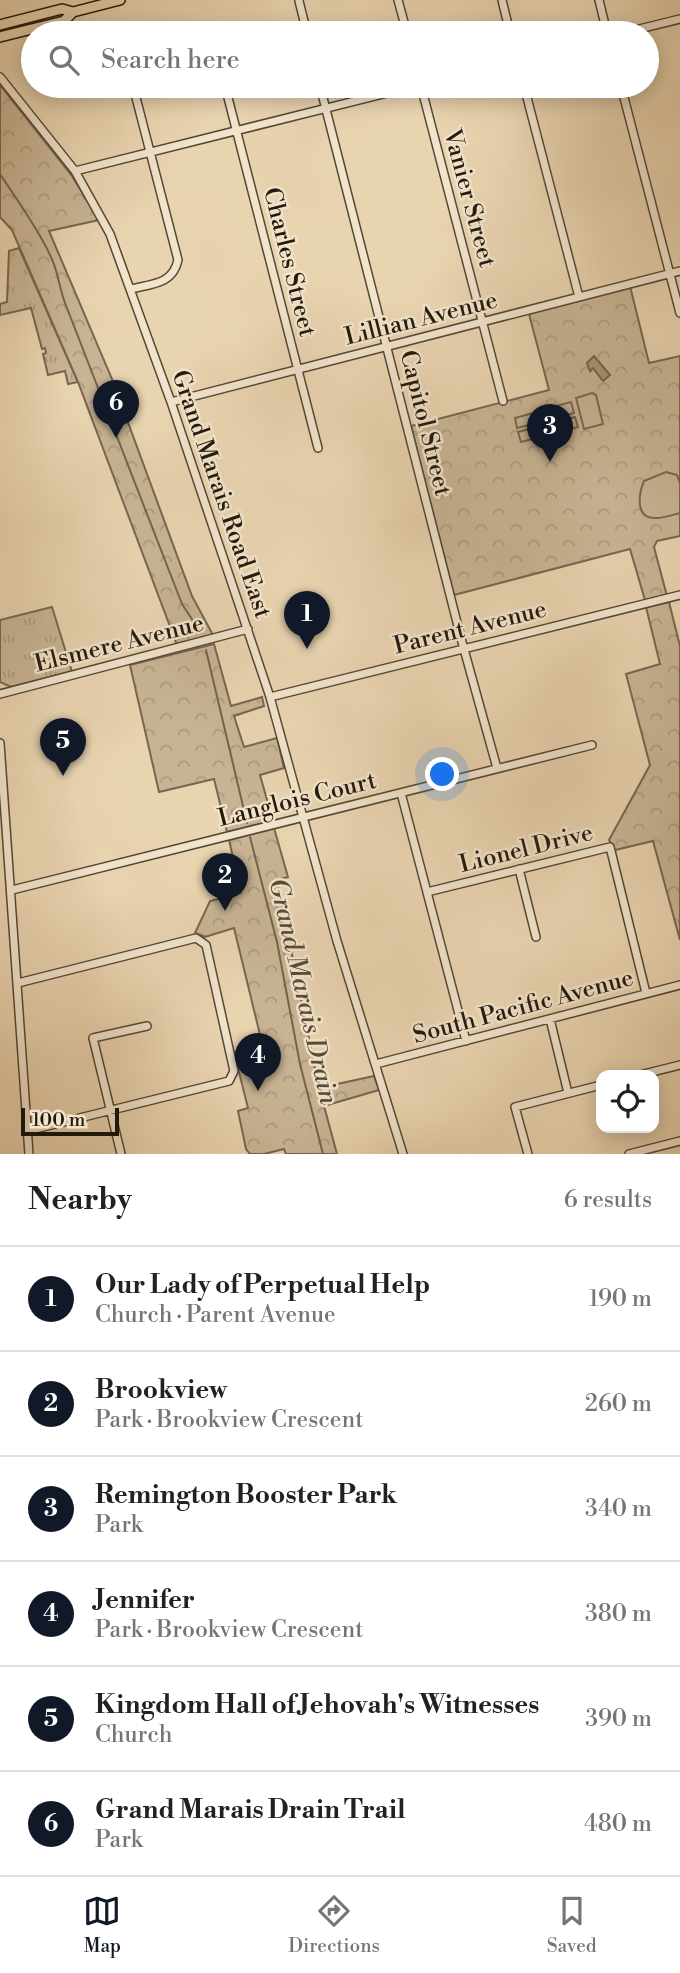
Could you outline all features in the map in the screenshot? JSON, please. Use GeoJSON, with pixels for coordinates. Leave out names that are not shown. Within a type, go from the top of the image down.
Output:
{"type":"FeatureCollection","features":[{"type":"Feature","properties":{"kind":"main road"},"geometry":{"type":"LineString","coordinates":[[0,25],[62,9],[73,12],[120,0]]}},
{"type":"Feature","properties":{"kind":"main road"},"geometry":{"type":"LineString","coordinates":[[64,21],[73,12]]}},
{"type":"Feature","properties":{"kind":"main road"},"geometry":{"type":"LineString","coordinates":[[2,38],[21,33]]}},
{"type":"Feature","properties":{"kind":"street"},"geometry":{"type":"LineString","coordinates":[[398,0],[404,21]]}},
{"type":"Feature","properties":{"kind":"street"},"geometry":{"type":"LineString","coordinates":[[502,0],[507,21]]}},
{"type":"Feature","properties":{"kind":"street"},"geometry":{"type":"LineString","coordinates":[[598,0],[604,21]]}},
{"type":"Feature","properties":{"kind":"street"},"geometry":{"type":"LineString","coordinates":[[299,1],[304,21]]}},
{"type":"Feature","properties":{"kind":"street"},"geometry":{"type":"LineString","coordinates":[[659,24],[680,19]]}},
{"type":"Feature","properties":{"kind":"street","name":"Grand Marais Road East"},"geometry":{"type":"LineString","coordinates":[[0,77],[75,171],[110,234],[131,289],[270,697],[337,941],[403,1154]]}},
{"type":"Feature","properties":{"kind":"street"},"geometry":{"type":"LineString","coordinates":[[131,289],[169,277],[175,271],[178,260],[136,98]]}},
{"type":"Feature","properties":{"kind":"street","name":"Charles Street"},"geometry":{"type":"LineString","coordinates":[[228,98],[317,448]]}},
{"type":"Feature","properties":{"kind":"street","name":"Capitol Street"},"geometry":{"type":"LineString","coordinates":[[323,98],[497,768]]}},
{"type":"Feature","properties":{"kind":"street"},"geometry":{"type":"LineString","coordinates":[[75,171],[366,98]]}},
{"type":"Feature","properties":{"kind":"street","name":"Vanier Street"},"geometry":{"type":"LineString","coordinates":[[424,98],[503,401]]}},
{"type":"Feature","properties":{"kind":"street"},"geometry":{"type":"LineString","coordinates":[[527,98],[579,298]]}},
{"type":"Feature","properties":{"kind":"street"},"geometry":{"type":"LineString","coordinates":[[624,98],[680,313]]}},
{"type":"Feature","properties":{"kind":"street","name":"Lillian Avenue"},"geometry":{"type":"LineString","coordinates":[[171,402],[680,271]]}},
{"type":"Feature","properties":{"kind":"street","name":"Parent Avenue"},"geometry":{"type":"LineString","coordinates":[[270,697],[680,595]]}},
{"type":"Feature","properties":{"kind":"street","name":"Elsmere Avenue"},"geometry":{"type":"LineString","coordinates":[[0,694],[248,629]]}},
{"type":"Feature","properties":{"kind":"street"},"geometry":{"type":"LineString","coordinates":[[0,743],[29,1154]]}},
{"type":"Feature","properties":{"kind":"street","name":"Langlois Court"},"geometry":{"type":"LineString","coordinates":[[12,890],[592,745]]}},
{"type":"Feature","properties":{"kind":"street"},"geometry":{"type":"LineString","coordinates":[[401,793],[466,1041]]}},
{"type":"Feature","properties":{"kind":"street","name":"Lionel Drive"},"geometry":{"type":"LineString","coordinates":[[427,892],[610,847],[646,993]]}},
{"type":"Feature","properties":{"kind":"street"},"geometry":{"type":"LineString","coordinates":[[519,869],[536,937]]}},
{"type":"Feature","properties":{"kind":"street"},"geometry":{"type":"LineString","coordinates":[[18,982],[196,939],[206,945],[234,1070],[229,1081],[27,1131]]}},
{"type":"Feature","properties":{"kind":"street","name":"South Pacific Avenue"},"geometry":{"type":"LineString","coordinates":[[376,1064],[680,985]]}},
{"type":"Feature","properties":{"kind":"street"},"geometry":{"type":"LineString","coordinates":[[550,1018],[568,1093]]}},
{"type":"Feature","properties":{"kind":"street"},"geometry":{"type":"LineString","coordinates":[[121,1154],[93,1038],[147,1026]]}},
{"type":"Feature","properties":{"kind":"street"},"geometry":{"type":"LineString","coordinates":[[659,1070],[680,1065]]}},
{"type":"Feature","properties":{"kind":"street"},"geometry":{"type":"LineString","coordinates":[[528,1154],[515,1107],[596,1086]]}},
{"type":"Feature","properties":{"kind":"street"},"geometry":{"type":"LineString","coordinates":[[629,1154],[680,1141]]}},
{"type":"Feature","properties":{"kind":"green space"},"geometry":{"type":"Polygon","coordinates":[[[0,85],[72,176],[99,220],[49,231],[112,379],[192,596],[213,635],[177,645],[78,382],[12,230],[0,217],[0,85]]]}},
{"type":"Feature","properties":{"kind":"green space"},"geometry":{"type":"Polygon","coordinates":[[[19,248],[78,382],[68,384],[65,371],[48,375],[43,354],[46,353],[45,348],[42,349],[31,308],[0,315],[0,304],[7,302],[9,251],[19,248]]]}},
{"type":"Feature","properties":{"kind":"green space"},"geometry":{"type":"Polygon","coordinates":[[[630,286],[649,363],[680,356],[680,536],[657,541],[654,547],[667,596],[645,600],[630,549],[454,595],[411,426],[549,390],[529,314],[630,286]]]}},
{"type":"Feature","properties":{"kind":"green space"},"geometry":{"type":"Polygon","coordinates":[[[592,393],[596,395],[603,424],[584,429],[576,398],[592,393]]]}},
{"type":"Feature","properties":{"kind":"green space"},"geometry":{"type":"Polygon","coordinates":[[[571,402],[574,413],[552,419],[549,408],[571,402]]]}},
{"type":"Feature","properties":{"kind":"green space"},"geometry":{"type":"Polygon","coordinates":[[[537,412],[540,422],[517,428],[515,418],[537,412]]]}},
{"type":"Feature","properties":{"kind":"green space"},"geometry":{"type":"Polygon","coordinates":[[[575,417],[578,427],[555,433],[552,423],[575,417]]]}},
{"type":"Feature","properties":{"kind":"green space"},"geometry":{"type":"Polygon","coordinates":[[[541,426],[543,436],[521,442],[518,432],[541,426]]]}},
{"type":"Feature","properties":{"kind":"green space"},"geometry":{"type":"Polygon","coordinates":[[[666,472],[677,475],[680,483],[680,513],[662,518],[649,517],[641,510],[640,504],[644,481],[666,472]]]}},
{"type":"Feature","properties":{"kind":"green space"},"geometry":{"type":"Polygon","coordinates":[[[669,602],[680,646],[680,940],[653,841],[615,850],[609,840],[650,765],[626,674],[660,664],[646,607],[669,602]]]}},
{"type":"Feature","properties":{"kind":"green space"},"geometry":{"type":"Polygon","coordinates":[[[52,607],[72,672],[11,687],[0,682],[0,620],[52,607]]]}},
{"type":"Feature","properties":{"kind":"green space"},"geometry":{"type":"Polygon","coordinates":[[[214,644],[231,706],[262,697],[264,706],[234,716],[244,747],[277,738],[284,768],[260,775],[273,821],[227,832],[214,779],[159,792],[130,665],[214,644]]]}},
{"type":"Feature","properties":{"kind":"green space"},"geometry":{"type":"Polygon","coordinates":[[[274,828],[288,877],[277,880],[319,1088],[374,1076],[379,1090],[324,1106],[337,1154],[286,1154],[284,1149],[250,1154],[246,1149],[238,1111],[248,1108],[234,1052],[262,1043],[234,928],[205,937],[195,933],[210,901],[241,893],[229,840],[274,828]]]}},
{"type":"Feature","properties":{"kind":"shaded area"},"geometry":{"type":"Polygon","coordinates":[[[594,356],[610,375],[603,381],[593,368],[590,371],[587,363],[594,356]]]}},
{"type":"Feature","properties":{"kind":"waterway"},"geometry":{"type":"LineString","coordinates":[[0,174],[33,224],[53,261],[65,303],[182,604],[201,633]]}},
{"type":"Feature","properties":{"kind":"waterway","name":"Grand Marais Drain"},"geometry":{"type":"LineString","coordinates":[[206,650],[247,823]]}},
{"type":"Feature","properties":{"kind":"waterway","name":"Grand Marais Drain"},"geometry":{"type":"LineString","coordinates":[[250,837],[277,942],[300,1064],[323,1154]]}},
{"type":"Feature","properties":{"kind":"place","name":"Grand Marais Drain Trail"},"geometry":{"type":"Point","coordinates":[116,438]}},
{"type":"Feature","properties":{"kind":"place","name":"Remington Booster Park"},"geometry":{"type":"Point","coordinates":[550,462]}},
{"type":"Feature","properties":{"kind":"place","name":"Our Lady of Perpetual Help"},"geometry":{"type":"Point","coordinates":[307,649]}},
{"type":"Feature","properties":{"kind":"place","name":"Kingdom Hall of Jehovah's Witnesses"},"geometry":{"type":"Point","coordinates":[63,776]}},
{"type":"Feature","properties":{"kind":"place","name":"Brookview"},"geometry":{"type":"Point","coordinates":[225,911]}},
{"type":"Feature","properties":{"kind":"place","name":"Jennifer"},"geometry":{"type":"Point","coordinates":[258,1091]}}]}
